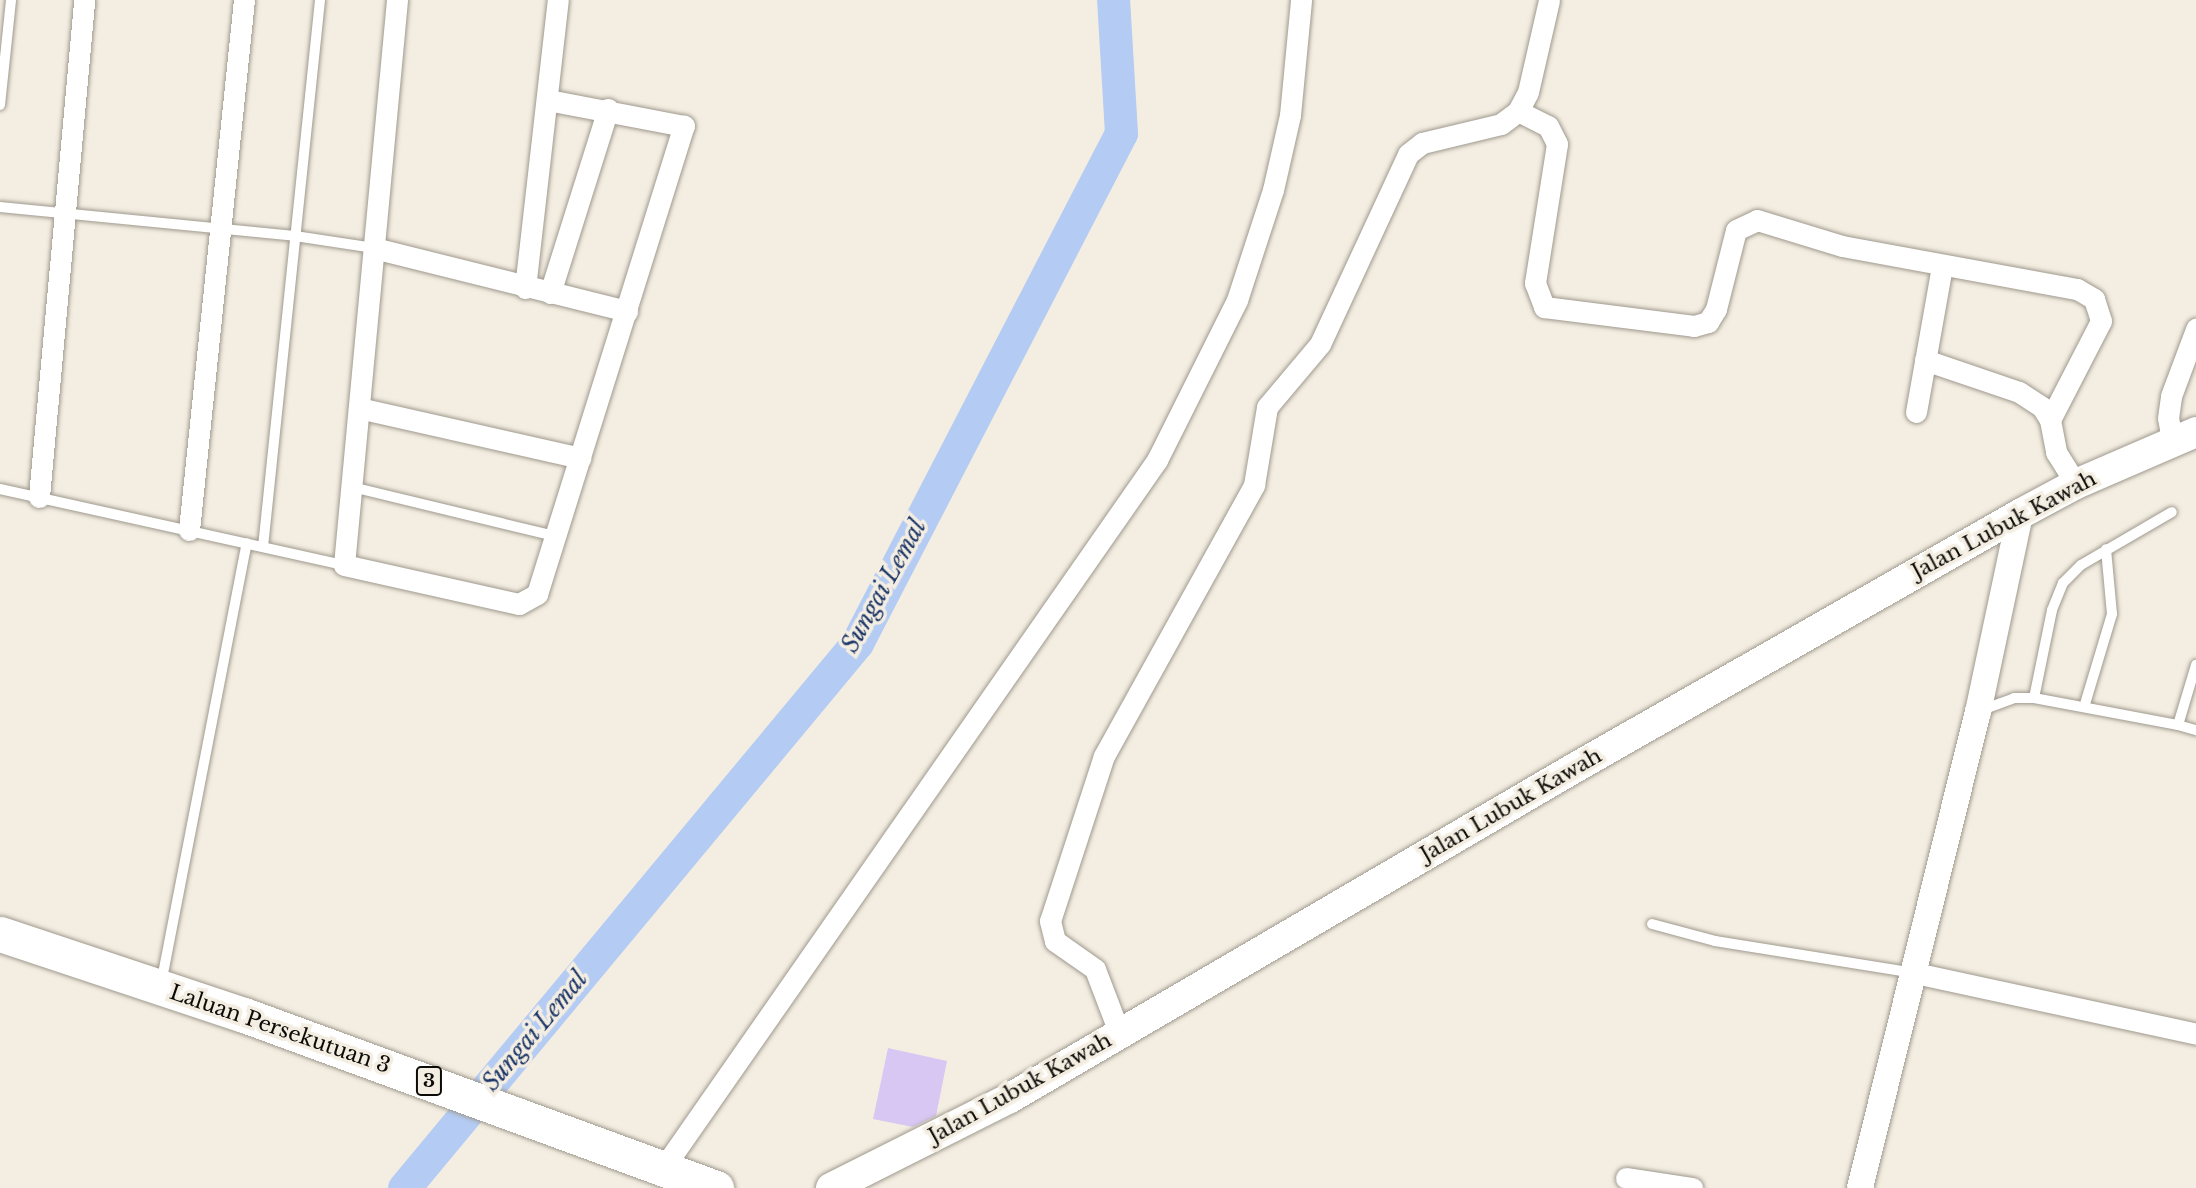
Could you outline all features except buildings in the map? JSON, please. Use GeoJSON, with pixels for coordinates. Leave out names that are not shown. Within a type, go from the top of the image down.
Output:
{"type":"FeatureCollection","features":[{"type":"Feature","properties":{"kind":"highway","name":"Laluan Persekutuan 3"},"geometry":{"type":"LineString","coordinates":[[0,933],[244,1015],[615,1147],[716,1188]]}},
{"type":"Feature","properties":{"kind":"main road","name":"Jalan Lubuk Kawah"},"geometry":{"type":"LineString","coordinates":[[831,1188],[1010,1098],[1119,1032],[2020,514],[2076,484],[2184,436]]}},
{"type":"Feature","properties":{"kind":"street"},"geometry":{"type":"LineString","coordinates":[[39,497],[84,0]]}},
{"type":"Feature","properties":{"kind":"street"},"geometry":{"type":"LineString","coordinates":[[189,530],[244,0]]}},
{"type":"Feature","properties":{"kind":"street"},"geometry":{"type":"LineString","coordinates":[[397,0],[344,565],[519,604],[537,594],[684,126],[608,109],[548,100]]}},
{"type":"Feature","properties":{"kind":"street"},"geometry":{"type":"LineString","coordinates":[[525,288],[558,0]]}},
{"type":"Feature","properties":{"kind":"street"},"geometry":{"type":"LineString","coordinates":[[664,1167],[1157,460],[1237,300],[1273,190],[1290,115],[1301,0]]}},
{"type":"Feature","properties":{"kind":"street"},"geometry":{"type":"LineString","coordinates":[[1119,1032],[1095,969],[1055,941],[1050,921],[1104,756],[1255,485],[1267,407],[1320,344],[1408,155],[1422,143],[1501,124],[1518,111],[1528,92],[1549,0]]}},
{"type":"Feature","properties":{"kind":"street"},"geometry":{"type":"LineString","coordinates":[[550,293],[608,109]]}},
{"type":"Feature","properties":{"kind":"street"},"geometry":{"type":"LineString","coordinates":[[1518,111],[1548,126],[1558,144],[1535,283],[1538,302],[1544,307],[1694,326],[1708,322],[1716,309],[1737,230],[1749,221],[1773,223],[1842,246],[2077,289],[2094,299],[2101,314],[2099,328],[2050,421]]}},
{"type":"Feature","properties":{"kind":"street"},"geometry":{"type":"LineString","coordinates":[[374,248],[525,288],[627,311]]}},
{"type":"Feature","properties":{"kind":"street"},"geometry":{"type":"LineString","coordinates":[[1916,412],[1942,266]]}},
{"type":"Feature","properties":{"kind":"street"},"geometry":{"type":"LineString","coordinates":[[2184,436],[2168,418],[2171,396],[2196,329]]}},
{"type":"Feature","properties":{"kind":"street"},"geometry":{"type":"LineString","coordinates":[[1925,360],[2019,392],[2042,407],[2050,421],[2056,453],[2076,484]]}},
{"type":"Feature","properties":{"kind":"street"},"geometry":{"type":"LineString","coordinates":[[359,408],[580,458]]}},
{"type":"Feature","properties":{"kind":"street"},"geometry":{"type":"LineString","coordinates":[[1860,1188],[1978,712],[2020,514]]}},
{"type":"Feature","properties":{"kind":"street"},"geometry":{"type":"LineString","coordinates":[[1915,973],[2196,1034]]}},
{"type":"Feature","properties":{"kind":"street"},"geometry":{"type":"LineString","coordinates":[[1626,1178],[1692,1188]]}},
{"type":"Feature","properties":{"kind":"lane"},"geometry":{"type":"LineString","coordinates":[[0,105],[11,0]]}},
{"type":"Feature","properties":{"kind":"lane"},"geometry":{"type":"LineString","coordinates":[[262,547],[320,0]]}},
{"type":"Feature","properties":{"kind":"lane"},"geometry":{"type":"LineString","coordinates":[[0,207],[295,236],[374,248]]}},
{"type":"Feature","properties":{"kind":"lane"},"geometry":{"type":"LineString","coordinates":[[352,486],[555,536]]}},
{"type":"Feature","properties":{"kind":"lane"},"geometry":{"type":"LineString","coordinates":[[0,489],[344,565]]}},
{"type":"Feature","properties":{"kind":"lane"},"geometry":{"type":"LineString","coordinates":[[2034,698],[2056,596],[2070,574],[2106,549],[2172,512]]}},
{"type":"Feature","properties":{"kind":"lane"},"geometry":{"type":"LineString","coordinates":[[160,987],[247,543]]}},
{"type":"Feature","properties":{"kind":"lane"},"geometry":{"type":"LineString","coordinates":[[2085,704],[2112,614],[2106,549]]}},
{"type":"Feature","properties":{"kind":"lane"},"geometry":{"type":"LineString","coordinates":[[2178,725],[2196,665]]}},
{"type":"Feature","properties":{"kind":"lane"},"geometry":{"type":"LineString","coordinates":[[1978,712],[2014,698],[2034,698],[2085,704],[2196,730]]}},
{"type":"Feature","properties":{"kind":"lane"},"geometry":{"type":"LineString","coordinates":[[1652,923],[1715,941],[1915,973]]}},
{"type":"Feature","properties":{"kind":"waterway","name":"Sungai Lemal"},"geometry":{"type":"LineString","coordinates":[[404,1188],[857,643],[1121,133],[1113,0]]}}]}
